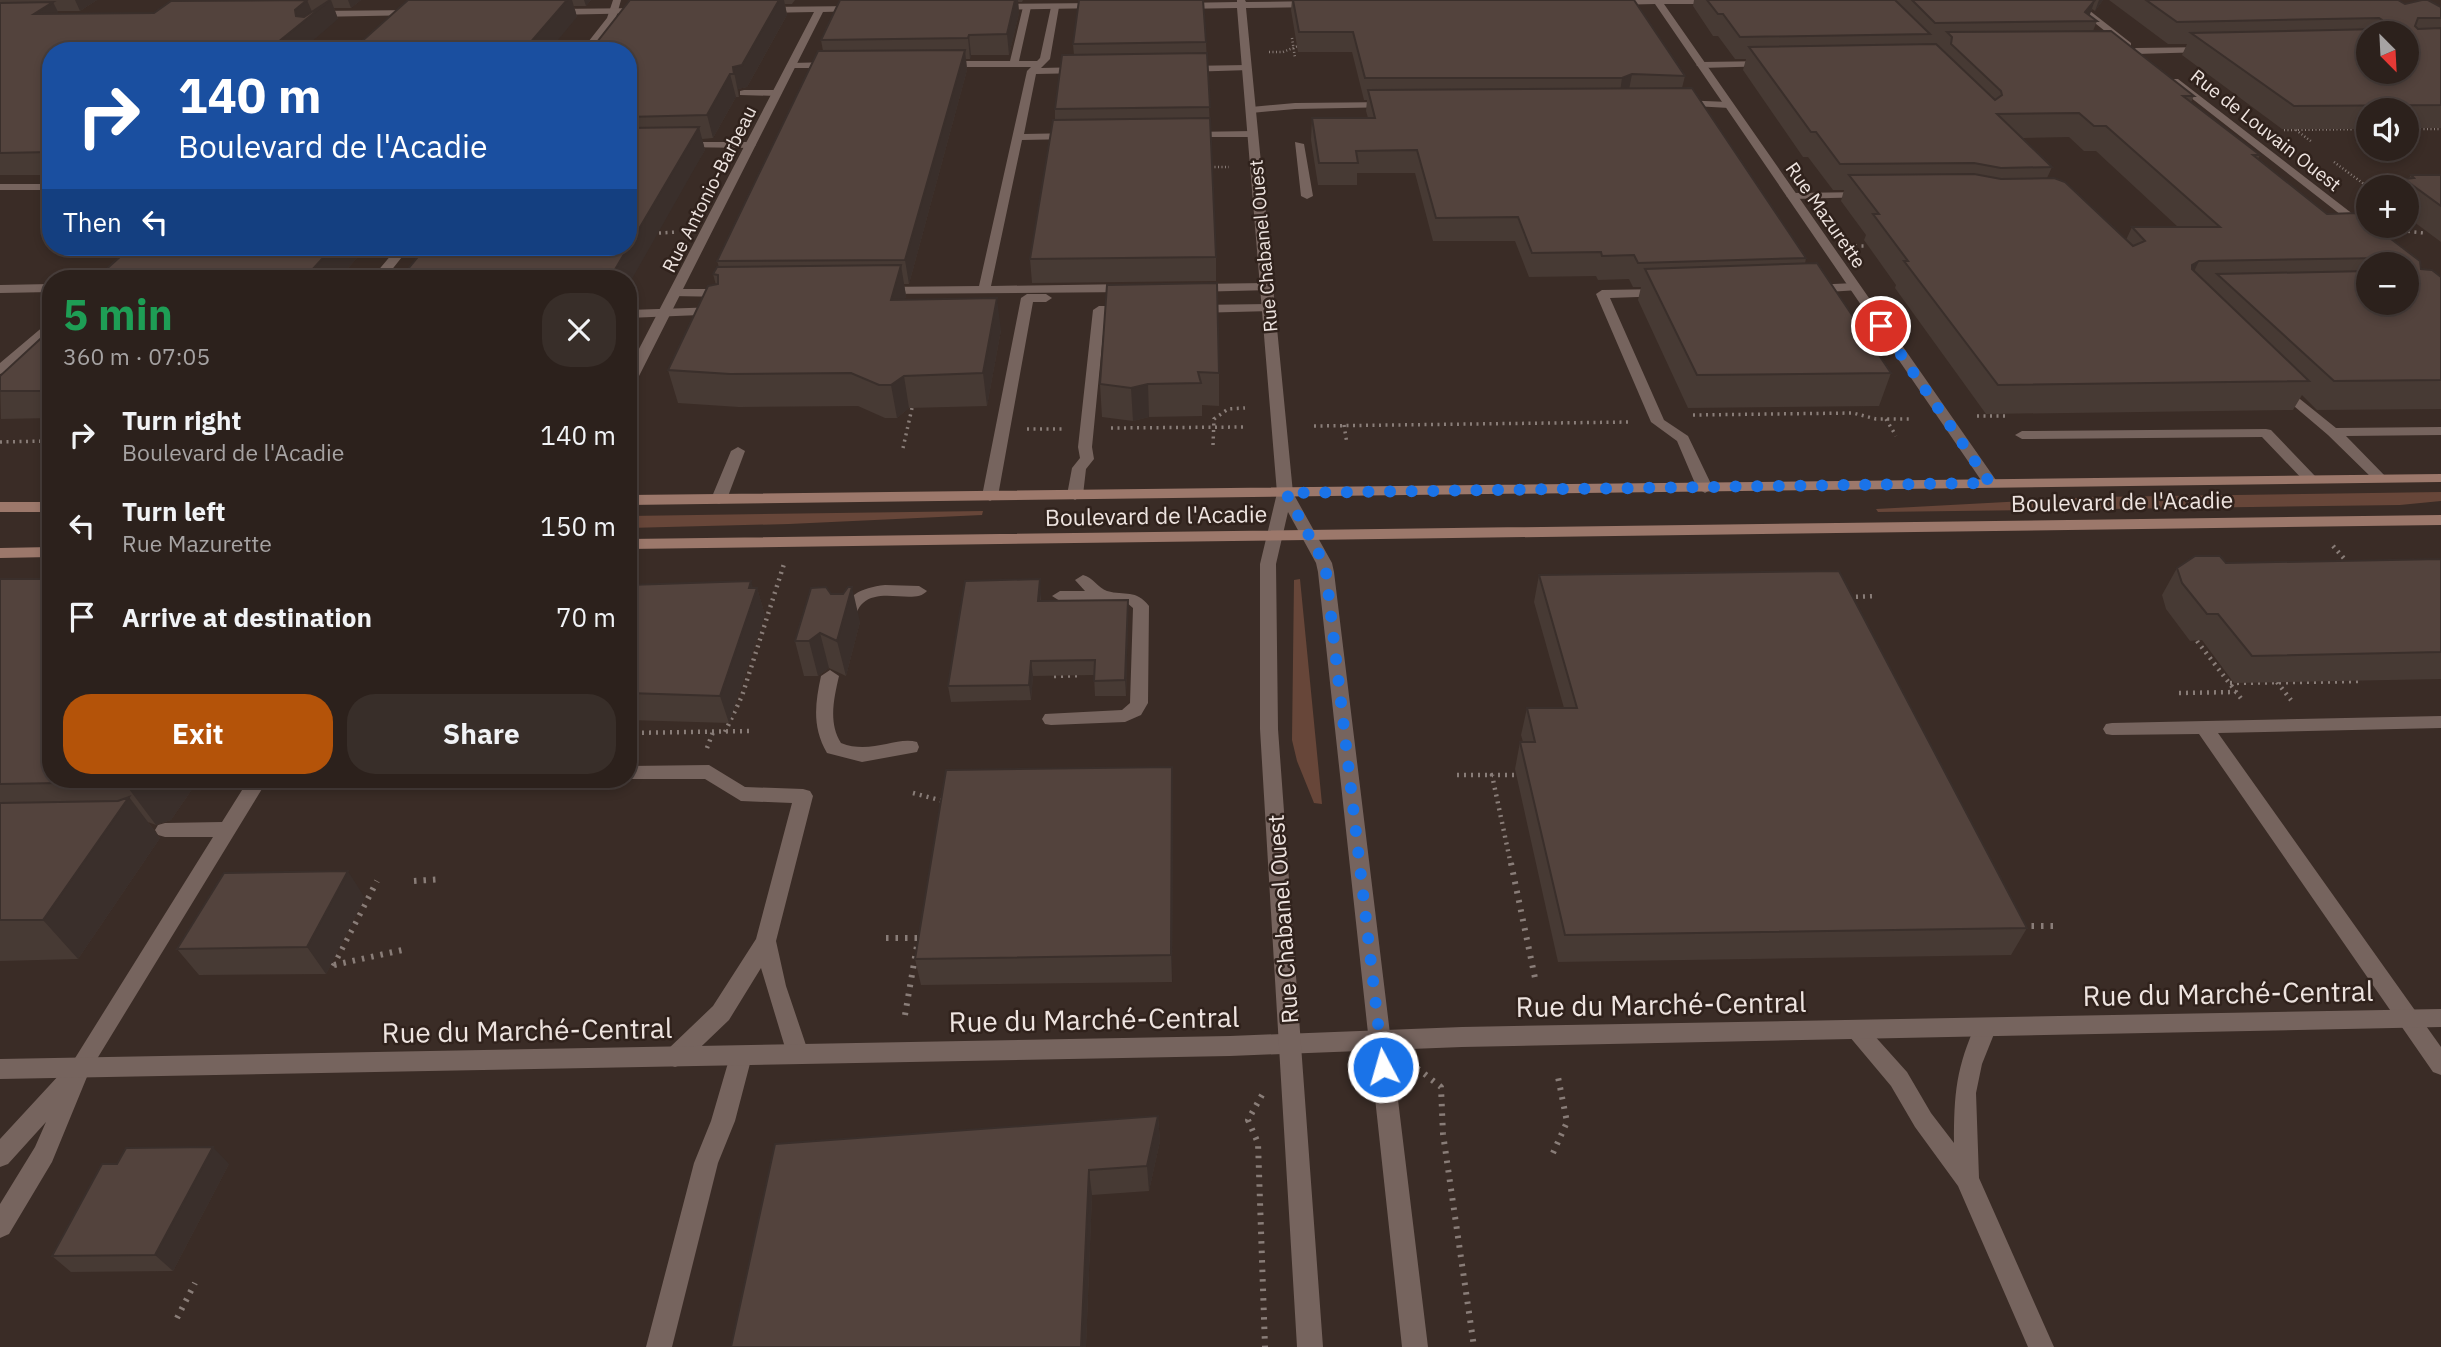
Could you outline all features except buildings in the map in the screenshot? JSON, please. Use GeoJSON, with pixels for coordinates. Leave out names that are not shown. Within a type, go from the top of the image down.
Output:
{"type":"FeatureCollection","features":[{"type":"Feature","properties":{"kind":"main road","name":"Boulevard de l'Acadie"},"geometry":{"type":"LineString","coordinates":[[637,500],[2441,478]]}},
{"type":"Feature","properties":{"kind":"main road"},"geometry":{"type":"LineString","coordinates":[[0,507],[42,507]]}},
{"type":"Feature","properties":{"kind":"main road","name":"Boulevard de l'Acadie"},"geometry":{"type":"LineString","coordinates":[[637,544],[2441,520]]}},
{"type":"Feature","properties":{"kind":"main road"},"geometry":{"type":"LineString","coordinates":[[0,553],[42,552]]}},
{"type":"Feature","properties":{"kind":"street"},"geometry":{"type":"LineString","coordinates":[[593,42],[611,18],[617,0]]}},
{"type":"Feature","properties":{"kind":"street"},"geometry":{"type":"LineString","coordinates":[[2070,0],[2147,59]]}},
{"type":"Feature","properties":{"kind":"street","name":"Rue Mazurette"},"geometry":{"type":"LineString","coordinates":[[1657,1],[1990,483]]}},
{"type":"Feature","properties":{"kind":"street"},"geometry":{"type":"LineString","coordinates":[[1604,2],[1725,1]]}},
{"type":"Feature","properties":{"kind":"street"},"geometry":{"type":"LineString","coordinates":[[1167,6],[1241,3],[1333,4]]}},
{"type":"Feature","properties":{"kind":"street","name":"Rue Chabanel Ouest"},"geometry":{"type":"LineString","coordinates":[[1241,3],[1286,493],[1267,585],[1269,729],[1310,1347]]}},
{"type":"Feature","properties":{"kind":"street"},"geometry":{"type":"LineString","coordinates":[[983,8],[1114,6]]}},
{"type":"Feature","properties":{"kind":"street"},"geometry":{"type":"LineString","coordinates":[[1014,64],[1027,7]]}},
{"type":"Feature","properties":{"kind":"street"},"geometry":{"type":"LineString","coordinates":[[984,290],[1018,136],[1036,67],[1045,59],[1055,7]]}},
{"type":"Feature","properties":{"kind":"street","name":"Rue Antonio-Barbeau"},"geometry":{"type":"LineString","coordinates":[[637,367],[820,9]]}},
{"type":"Feature","properties":{"kind":"street"},"geometry":{"type":"LineString","coordinates":[[757,10],[872,9]]}},
{"type":"Feature","properties":{"kind":"street"},"geometry":{"type":"LineString","coordinates":[[540,12],[662,10]]}},
{"type":"Feature","properties":{"kind":"street"},"geometry":{"type":"LineString","coordinates":[[385,22],[395,13]]}},
{"type":"Feature","properties":{"kind":"street"},"geometry":{"type":"LineString","coordinates":[[305,14],[422,13]]}},
{"type":"Feature","properties":{"kind":"street"},"geometry":{"type":"LineString","coordinates":[[316,26],[332,14]]}},
{"type":"Feature","properties":{"kind":"street"},"geometry":{"type":"LineString","coordinates":[[2110,48],[2219,48]]}},
{"type":"Feature","properties":{"kind":"street"},"geometry":{"type":"LineString","coordinates":[[934,65],[1014,64],[1100,70]]}},
{"type":"Feature","properties":{"kind":"street"},"geometry":{"type":"LineString","coordinates":[[1701,65],[1776,64]]}},
{"type":"Feature","properties":{"kind":"street"},"geometry":{"type":"LineString","coordinates":[[791,66],[841,65]]}},
{"type":"Feature","properties":{"kind":"street"},"geometry":{"type":"LineString","coordinates":[[1169,69],[1247,68]]}},
{"type":"Feature","properties":{"kind":"street","name":"Rue de Louvain Ouest"},"geometry":{"type":"LineString","coordinates":[[2168,76],[2356,222]]}},
{"type":"Feature","properties":{"kind":"street"},"geometry":{"type":"LineString","coordinates":[[744,93],[777,93]]}},
{"type":"Feature","properties":{"kind":"street"},"geometry":{"type":"LineString","coordinates":[[1667,102],[1729,105]]}},
{"type":"Feature","properties":{"kind":"street"},"geometry":{"type":"LineString","coordinates":[[1251,110],[1295,106],[1401,105]]}},
{"type":"Feature","properties":{"kind":"street"},"geometry":{"type":"LineString","coordinates":[[1176,135],[1253,134]]}},
{"type":"Feature","properties":{"kind":"street"},"geometry":{"type":"LineString","coordinates":[[1018,136],[1086,136]]}},
{"type":"Feature","properties":{"kind":"street"},"geometry":{"type":"LineString","coordinates":[[1299,144],[1307,196]]}},
{"type":"Feature","properties":{"kind":"street"},"geometry":{"type":"LineString","coordinates":[[670,145],[751,145]]}},
{"type":"Feature","properties":{"kind":"street"},"geometry":{"type":"LineString","coordinates":[[0,187],[42,187]]}},
{"type":"Feature","properties":{"kind":"street"},"geometry":{"type":"LineString","coordinates":[[1792,196],[1885,195]]}},
{"type":"Feature","properties":{"kind":"street"},"geometry":{"type":"LineString","coordinates":[[111,270],[127,256]]}},
{"type":"Feature","properties":{"kind":"street"},"geometry":{"type":"LineString","coordinates":[[385,270],[397,256]]}},
{"type":"Feature","properties":{"kind":"street"},"geometry":{"type":"LineString","coordinates":[[414,270],[426,256]]}},
{"type":"Feature","properties":{"kind":"street"},"geometry":{"type":"LineString","coordinates":[[1798,290],[1855,287]]}},
{"type":"Feature","properties":{"kind":"street"},"geometry":{"type":"LineString","coordinates":[[0,289],[42,288]]}},
{"type":"Feature","properties":{"kind":"street"},"geometry":{"type":"LineString","coordinates":[[872,291],[1143,293]]}},
{"type":"Feature","properties":{"kind":"street"},"geometry":{"type":"LineString","coordinates":[[1680,292],[1602,294],[1658,422],[1683,439],[1705,488]]}},
{"type":"Feature","properties":{"kind":"street"},"geometry":{"type":"LineString","coordinates":[[675,293],[747,293]]}},
{"type":"Feature","properties":{"kind":"street"},"geometry":{"type":"LineString","coordinates":[[990,496],[1028,294]]}},
{"type":"Feature","properties":{"kind":"street"},"geometry":{"type":"LineString","coordinates":[[1268,297],[1184,298],[1268,297]]}},
{"type":"Feature","properties":{"kind":"street"},"geometry":{"type":"LineString","coordinates":[[1075,495],[1079,468],[1087,459],[1085,447],[1099,310],[1138,310]]}},
{"type":"Feature","properties":{"kind":"street"},"geometry":{"type":"LineString","coordinates":[[637,315],[662,318],[716,317]]}},
{"type":"Feature","properties":{"kind":"street"},"geometry":{"type":"LineString","coordinates":[[0,370],[42,332]]}},
{"type":"Feature","properties":{"kind":"street"},"geometry":{"type":"LineString","coordinates":[[2274,381],[2304,410],[2333,432],[2380,478]]}},
{"type":"Feature","properties":{"kind":"street"},"geometry":{"type":"LineString","coordinates":[[2333,432],[2441,431]]}},
{"type":"Feature","properties":{"kind":"street"},"geometry":{"type":"LineString","coordinates":[[2022,435],[2266,433],[2310,479]]}},
{"type":"Feature","properties":{"kind":"street"},"geometry":{"type":"LineString","coordinates":[[719,499],[738,451]]}},
{"type":"Feature","properties":{"kind":"street","name":"Rue Chabanel Ouest"},"geometry":{"type":"LineString","coordinates":[[1286,493],[1326,572],[1415,1347]]}},
{"type":"Feature","properties":{"kind":"street"},"geometry":{"type":"LineString","coordinates":[[1083,580],[1101,596]]}},
{"type":"Feature","properties":{"kind":"street"},"geometry":{"type":"LineString","coordinates":[[845,622],[850,603],[864,594],[919,591]]}},
{"type":"Feature","properties":{"kind":"street"},"geometry":{"type":"LineString","coordinates":[[1051,719],[1118,718],[1130,714],[1138,707],[1140,606],[1129,597],[1060,596]]}},
{"type":"Feature","properties":{"kind":"street"},"geometry":{"type":"LineString","coordinates":[[830,676],[824,701],[825,727],[834,748],[852,755],[877,756],[910,747]]}},
{"type":"Feature","properties":{"kind":"street"},"geometry":{"type":"LineString","coordinates":[[2112,729],[2441,722]]}},
{"type":"Feature","properties":{"kind":"street"},"geometry":{"type":"LineString","coordinates":[[2204,727],[2441,1065]]}},
{"type":"Feature","properties":{"kind":"street"},"geometry":{"type":"LineString","coordinates":[[637,773],[709,772],[741,794],[803,796],[766,941],[721,1013],[675,1057]]}},
{"type":"Feature","properties":{"kind":"street"},"geometry":{"type":"LineString","coordinates":[[0,1226],[44,1154],[80,1068],[253,788]]}},
{"type":"Feature","properties":{"kind":"street"},"geometry":{"type":"LineString","coordinates":[[165,830],[228,829]]}},
{"type":"Feature","properties":{"kind":"street"},"geometry":{"type":"LineString","coordinates":[[766,941],[775,986],[798,1055]]}},
{"type":"Feature","properties":{"kind":"street","name":"Rue du Marché-Central"},"geometry":{"type":"LineString","coordinates":[[0,1069],[798,1055],[2441,1018]]}},
{"type":"Feature","properties":{"kind":"street"},"geometry":{"type":"LineString","coordinates":[[1967,1178],[1965,1093],[1970,1065],[1985,1029]]}},
{"type":"Feature","properties":{"kind":"street"},"geometry":{"type":"LineString","coordinates":[[1855,1030],[1899,1079],[1923,1120],[1967,1178],[2041,1347]]}},
{"type":"Feature","properties":{"kind":"street"},"geometry":{"type":"LineString","coordinates":[[659,1347],[706,1163],[723,1121],[741,1056]]}},
{"type":"Feature","properties":{"kind":"street"},"geometry":{"type":"LineString","coordinates":[[0,1156],[80,1068]]}},
{"type":"Feature","properties":{"kind":"path"},"geometry":{"type":"LineString","coordinates":[[1292,38],[1295,58]]}},
{"type":"Feature","properties":{"kind":"path"},"geometry":{"type":"LineString","coordinates":[[1268,52],[1283,52],[1298,46]]}},
{"type":"Feature","properties":{"kind":"path"},"geometry":{"type":"LineString","coordinates":[[2419,129],[2441,129]]}},
{"type":"Feature","properties":{"kind":"path"},"geometry":{"type":"LineString","coordinates":[[2284,130],[2356,130]]}},
{"type":"Feature","properties":{"kind":"path"},"geometry":{"type":"LineString","coordinates":[[2296,130],[2312,142]]}},
{"type":"Feature","properties":{"kind":"path"},"geometry":{"type":"LineString","coordinates":[[2334,162],[2356,178]]}},
{"type":"Feature","properties":{"kind":"path"},"geometry":{"type":"LineString","coordinates":[[1211,167],[1229,167]]}},
{"type":"Feature","properties":{"kind":"path"},"geometry":{"type":"LineString","coordinates":[[659,233],[677,232]]}},
{"type":"Feature","properties":{"kind":"path"},"geometry":{"type":"LineString","coordinates":[[2419,232],[2424,233]]}},
{"type":"Feature","properties":{"kind":"path"},"geometry":{"type":"LineString","coordinates":[[1853,246],[1868,246]]}},
{"type":"Feature","properties":{"kind":"path"},"geometry":{"type":"LineString","coordinates":[[1790,407],[1793,413]]}},
{"type":"Feature","properties":{"kind":"path"},"geometry":{"type":"LineString","coordinates":[[903,448],[912,408]]}},
{"type":"Feature","properties":{"kind":"path"},"geometry":{"type":"LineString","coordinates":[[1213,445],[1214,419],[1224,411],[1245,408]]}},
{"type":"Feature","properties":{"kind":"path"},"geometry":{"type":"LineString","coordinates":[[1693,415],[1853,413],[1871,419],[1913,419]]}},
{"type":"Feature","properties":{"kind":"path"},"geometry":{"type":"LineString","coordinates":[[1886,419],[1896,436]]}},
{"type":"Feature","properties":{"kind":"path"},"geometry":{"type":"LineString","coordinates":[[1314,426],[1639,422]]}},
{"type":"Feature","properties":{"kind":"path"},"geometry":{"type":"LineString","coordinates":[[1345,425],[1347,444]]}},
{"type":"Feature","properties":{"kind":"path"},"geometry":{"type":"LineString","coordinates":[[1100,429],[1246,427]]}},
{"type":"Feature","properties":{"kind":"path"},"geometry":{"type":"LineString","coordinates":[[1041,429],[1075,428]]}},
{"type":"Feature","properties":{"kind":"path"},"geometry":{"type":"LineString","coordinates":[[0,442],[42,441]]}},
{"type":"Feature","properties":{"kind":"path"},"geometry":{"type":"LineString","coordinates":[[2328,541],[2353,568]]}},
{"type":"Feature","properties":{"kind":"path"},"geometry":{"type":"LineString","coordinates":[[725,732],[742,696],[785,562]]}},
{"type":"Feature","properties":{"kind":"path"},"geometry":{"type":"LineString","coordinates":[[1841,597],[1876,596]]}},
{"type":"Feature","properties":{"kind":"path"},"geometry":{"type":"LineString","coordinates":[[758,605],[771,605]]}},
{"type":"Feature","properties":{"kind":"path"},"geometry":{"type":"LineString","coordinates":[[2197,640],[2249,708]]}},
{"type":"Feature","properties":{"kind":"path"},"geometry":{"type":"LineString","coordinates":[[1054,676],[1081,675],[1082,666]]}},
{"type":"Feature","properties":{"kind":"path"},"geometry":{"type":"LineString","coordinates":[[2230,683],[2363,681]]}},
{"type":"Feature","properties":{"kind":"path"},"geometry":{"type":"LineString","coordinates":[[2179,693],[2236,692]]}},
{"type":"Feature","properties":{"kind":"path"},"geometry":{"type":"LineString","coordinates":[[680,733],[684,722]]}},
{"type":"Feature","properties":{"kind":"path"},"geometry":{"type":"LineString","coordinates":[[637,733],[750,731]]}},
{"type":"Feature","properties":{"kind":"path"},"geometry":{"type":"LineString","coordinates":[[1457,775],[1516,775]]}},
{"type":"Feature","properties":{"kind":"path"},"geometry":{"type":"LineString","coordinates":[[1492,775],[1535,978]]}},
{"type":"Feature","properties":{"kind":"path"},"geometry":{"type":"LineString","coordinates":[[913,793],[943,799],[941,812]]}},
{"type":"Feature","properties":{"kind":"path"},"geometry":{"type":"LineString","coordinates":[[414,881],[442,879]]}},
{"type":"Feature","properties":{"kind":"path"},"geometry":{"type":"LineString","coordinates":[[377,881],[333,966],[352,959],[381,957],[407,949]]}},
{"type":"Feature","properties":{"kind":"path"},"geometry":{"type":"LineString","coordinates":[[905,1015],[921,926]]}},
{"type":"Feature","properties":{"kind":"path"},"geometry":{"type":"LineString","coordinates":[[2008,926],[2056,926]]}},
{"type":"Feature","properties":{"kind":"path"},"geometry":{"type":"LineString","coordinates":[[886,938],[919,938]]}},
{"type":"Feature","properties":{"kind":"path"},"geometry":{"type":"LineString","coordinates":[[916,952],[926,952]]}},
{"type":"Feature","properties":{"kind":"path"},"geometry":{"type":"LineString","coordinates":[[1553,1153],[1567,1122],[1557,1073]]}},
{"type":"Feature","properties":{"kind":"path"},"geometry":{"type":"LineString","coordinates":[[1441,1087],[1443,1134],[1474,1347]]}},
{"type":"Feature","properties":{"kind":"path"},"geometry":{"type":"LineString","coordinates":[[1248,1121],[1258,1143],[1265,1347]]}},
{"type":"Feature","properties":{"kind":"path"},"geometry":{"type":"LineString","coordinates":[[177,1318],[195,1283]]}},
{"type":"Feature","properties":{"kind":"shaded area"},"geometry":{"type":"Polygon","coordinates":[[[2441,492],[2441,501],[2400,505],[1878,512],[1876,509],[2097,497],[2441,492]]]}},
{"type":"Feature","properties":{"kind":"shaded area"},"geometry":{"type":"Polygon","coordinates":[[[983,511],[982,515],[637,528],[637,516],[983,511]]]}},
{"type":"Feature","properties":{"kind":"shaded area"},"geometry":{"type":"Polygon","coordinates":[[[1300,579],[1322,804],[1314,803],[1297,761],[1292,740],[1294,580],[1300,579]]]}},
{"type":"Feature","properties":{"kind":"route"},"geometry":{"type":"LineString","coordinates":[[1383,1067],[1326,572],[1324,563],[1286,493],[1990,483],[1881,326]]}}]}
